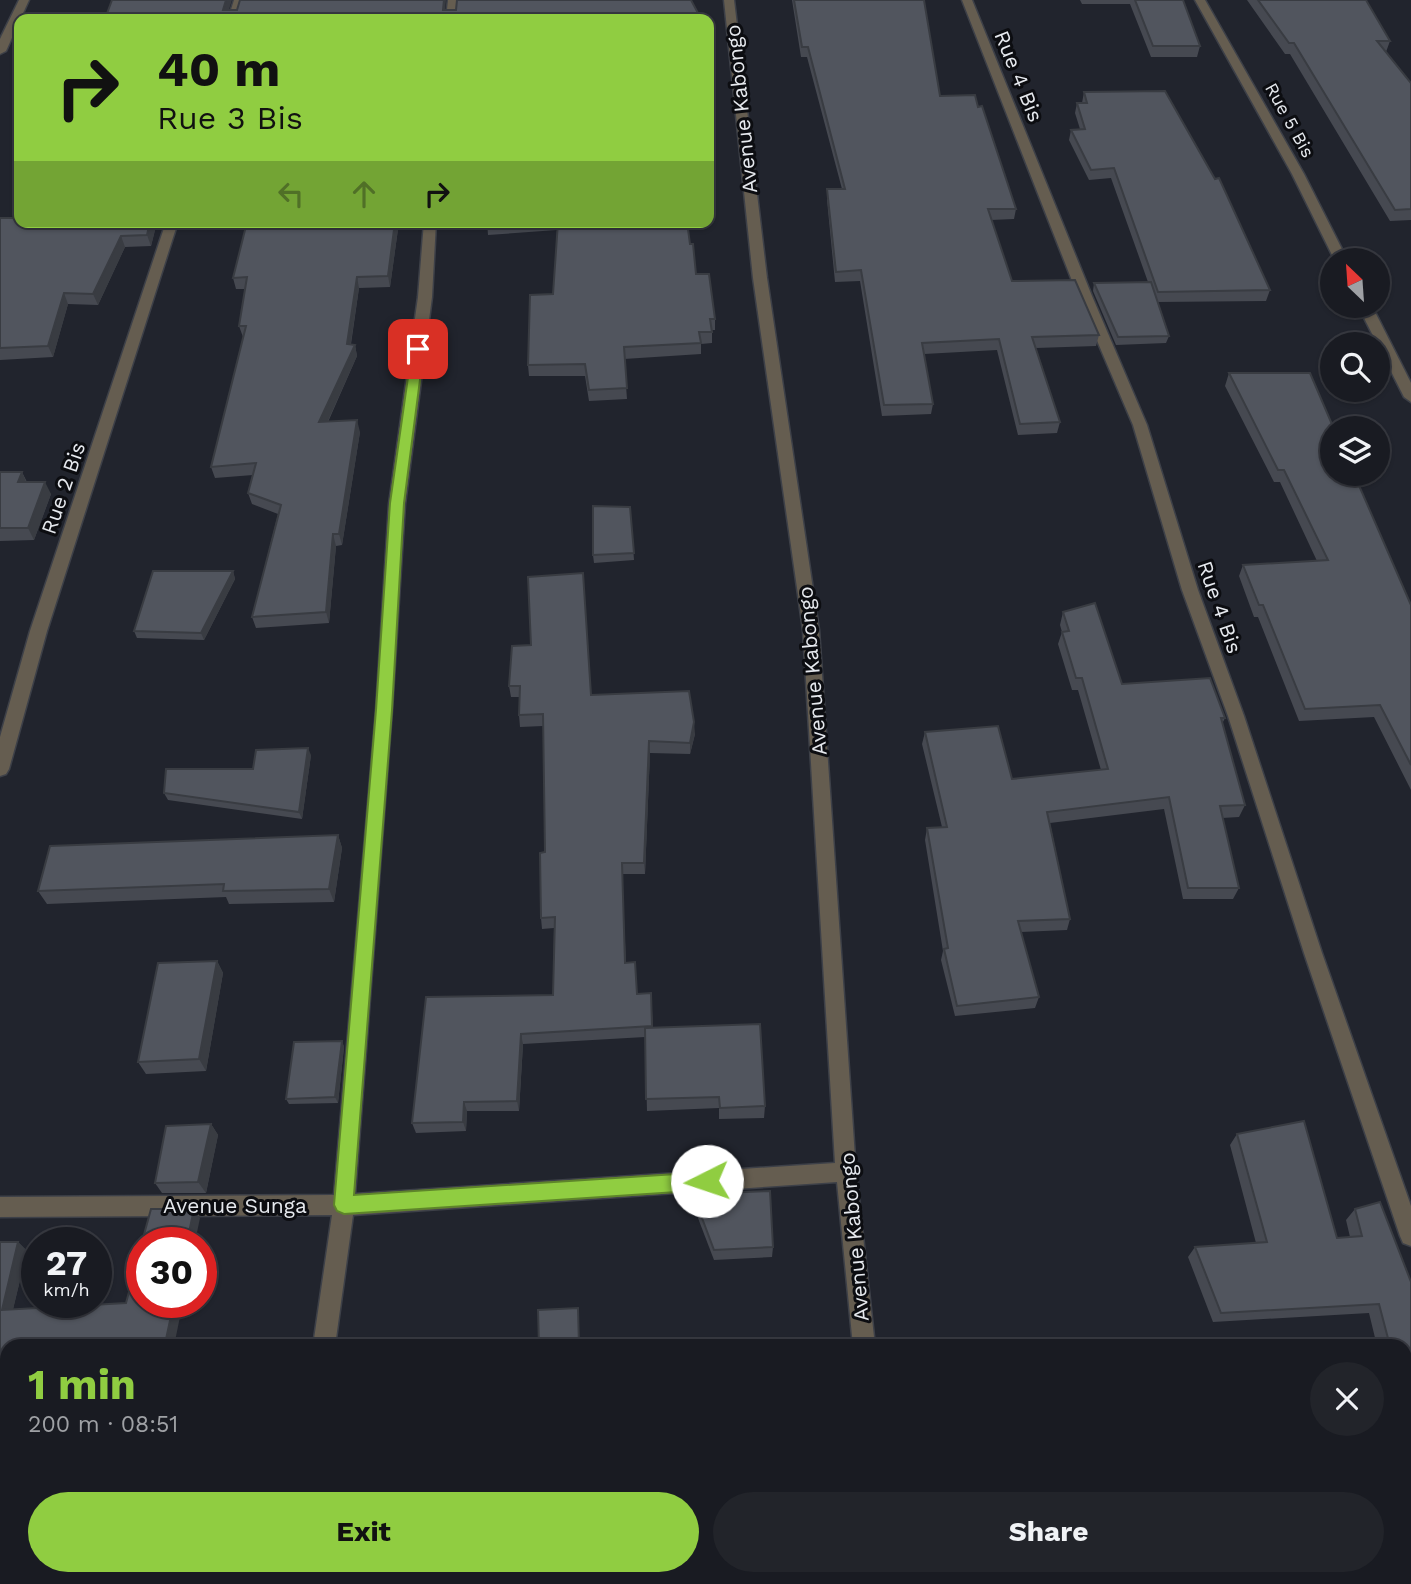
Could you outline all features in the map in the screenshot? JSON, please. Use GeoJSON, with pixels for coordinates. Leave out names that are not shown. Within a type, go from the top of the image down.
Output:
{"type":"FeatureCollection","features":[{"type":"Feature","properties":{"kind":"street","name":"Avenue Kabongo"},"geometry":{"type":"LineString","coordinates":[[729,0],[760,278],[811,630],[846,1172],[863,1339]]}},
{"type":"Feature","properties":{"kind":"street","name":"Rue 4 Bis"},"geometry":{"type":"LineString","coordinates":[[967,0],[1085,296],[1140,425],[1190,590],[1236,716],[1313,953],[1411,1236]]}},
{"type":"Feature","properties":{"kind":"street","name":"Rue 5 Bis"},"geometry":{"type":"LineString","coordinates":[[1200,0],[1298,174],[1335,248]]}},
{"type":"Feature","properties":{"kind":"street"},"geometry":{"type":"LineString","coordinates":[[0,51],[14,21]]}},
{"type":"Feature","properties":{"kind":"street","name":"Rue 2 Bis"},"geometry":{"type":"LineString","coordinates":[[0,769],[22,678],[113,409],[170,228]]}},
{"type":"Feature","properties":{"kind":"street"},"geometry":{"type":"LineString","coordinates":[[325,1339],[344,1205],[384,710],[397,503],[425,297],[430,228]]}},
{"type":"Feature","properties":{"kind":"street"},"geometry":{"type":"LineString","coordinates":[[1371,318],[1411,397]]}},
{"type":"Feature","properties":{"kind":"street","name":"Avenue Sunga"},"geometry":{"type":"LineString","coordinates":[[0,1207],[344,1205],[846,1172]]}},
{"type":"Feature","properties":{"kind":"building"},"geometry":{"type":"Polygon","coordinates":[[[112,0],[226,0],[223,10],[237,10],[240,0],[444,0],[443,10],[456,10],[457,0],[691,0],[698,14],[107,14],[112,0]]]}},
{"type":"Feature","properties":{"kind":"building"},"geometry":{"type":"Polygon","coordinates":[[[794,0],[924,0],[940,96],[975,95],[978,107],[982,106],[1016,209],[988,209],[1012,281],[1075,280],[1099,335],[1032,337],[1060,422],[1020,424],[999,339],[922,343],[933,404],[884,405],[861,270],[836,272],[827,189],[845,189],[808,47],[802,47],[794,0]]]}},
{"type":"Feature","properties":{"kind":"building"},"geometry":{"type":"Polygon","coordinates":[[[1135,0],[1183,0],[1200,46],[1153,46],[1135,0]]]}},
{"type":"Feature","properties":{"kind":"building"},"geometry":{"type":"Polygon","coordinates":[[[1258,0],[1366,0],[1390,41],[1377,41],[1411,83],[1411,209],[1395,210],[1294,43],[1289,43],[1258,0]]]}},
{"type":"Feature","properties":{"kind":"building"},"geometry":{"type":"Polygon","coordinates":[[[1165,91],[1215,179],[1219,178],[1270,290],[1158,292],[1114,168],[1091,170],[1071,130],[1085,129],[1077,103],[1087,103],[1084,92],[1165,91]]]}},
{"type":"Feature","properties":{"kind":"building"},"geometry":{"type":"Polygon","coordinates":[[[0,218],[14,218],[14,228],[149,228],[147,235],[121,236],[93,294],[64,293],[48,346],[0,348],[0,218]]]}},
{"type":"Feature","properties":{"kind":"building"},"geometry":{"type":"Polygon","coordinates":[[[246,228],[394,228],[388,276],[357,277],[347,344],[355,345],[319,422],[357,420],[339,534],[333,534],[326,612],[252,617],[281,505],[248,493],[256,463],[211,467],[246,326],[239,326],[247,277],[233,278],[246,228]]]}},
{"type":"Feature","properties":{"kind":"building"},"geometry":{"type":"Polygon","coordinates":[[[558,228],[688,228],[690,244],[693,244],[696,274],[709,274],[715,319],[710,319],[712,332],[699,332],[701,343],[624,347],[627,388],[589,390],[585,364],[528,365],[530,295],[553,294],[558,228]]]}},
{"type":"Feature","properties":{"kind":"building"},"geometry":{"type":"Polygon","coordinates":[[[1151,282],[1169,336],[1118,337],[1094,283],[1151,282]]]}},
{"type":"Feature","properties":{"kind":"building"},"geometry":{"type":"Polygon","coordinates":[[[1229,373],[1310,373],[1320,402],[1328,416],[1320,416],[1320,486],[1359,486],[1411,605],[1411,765],[1380,705],[1305,709],[1263,605],[1259,605],[1243,565],[1328,560],[1284,470],[1278,470],[1229,373]]]}},
{"type":"Feature","properties":{"kind":"building"},"geometry":{"type":"Polygon","coordinates":[[[0,472],[22,472],[18,482],[45,482],[28,528],[0,528],[0,472]]]}},
{"type":"Feature","properties":{"kind":"building"},"geometry":{"type":"Polygon","coordinates":[[[593,506],[630,507],[634,553],[593,555],[593,506]]]}},
{"type":"Feature","properties":{"kind":"building"},"geometry":{"type":"Polygon","coordinates":[[[153,571],[233,571],[201,633],[134,631],[153,571]]]}},
{"type":"Feature","properties":{"kind":"building"},"geometry":{"type":"Polygon","coordinates":[[[583,573],[591,695],[689,691],[694,722],[690,743],[649,741],[644,863],[622,863],[625,963],[635,962],[637,994],[651,993],[652,1026],[521,1034],[517,1101],[464,1102],[463,1122],[412,1123],[426,997],[553,995],[555,917],[541,918],[540,853],[545,852],[543,714],[519,715],[520,686],[509,686],[512,646],[531,645],[528,577],[583,573]]]}},
{"type":"Feature","properties":{"kind":"building"},"geometry":{"type":"Polygon","coordinates":[[[1095,603],[1122,684],[1210,678],[1225,718],[1221,718],[1245,805],[1220,806],[1239,888],[1188,888],[1169,797],[1047,812],[1070,919],[1018,921],[1039,997],[957,1006],[944,949],[948,948],[927,828],[947,827],[925,732],[998,726],[1012,779],[1108,769],[1082,678],[1076,678],[1062,632],[1069,631],[1063,612],[1095,603]]]}},
{"type":"Feature","properties":{"kind":"building"},"geometry":{"type":"Polygon","coordinates":[[[308,748],[299,812],[164,793],[166,769],[253,769],[256,750],[308,748]]]}},
{"type":"Feature","properties":{"kind":"building"},"geometry":{"type":"Polygon","coordinates":[[[338,835],[329,889],[223,891],[224,884],[38,891],[50,846],[338,835]]]}},
{"type":"Feature","properties":{"kind":"building"},"geometry":{"type":"Polygon","coordinates":[[[217,961],[199,1059],[138,1062],[158,963],[217,961]]]}},
{"type":"Feature","properties":{"kind":"building"},"geometry":{"type":"Polygon","coordinates":[[[760,1024],[765,1106],[720,1108],[719,1097],[646,1099],[645,1028],[760,1024]]]}},
{"type":"Feature","properties":{"kind":"building"},"geometry":{"type":"Polygon","coordinates":[[[342,1041],[335,1097],[286,1099],[294,1042],[342,1041]]]}},
{"type":"Feature","properties":{"kind":"building"},"geometry":{"type":"Polygon","coordinates":[[[1304,1121],[1337,1238],[1362,1236],[1355,1209],[1380,1202],[1411,1282],[1411,1339],[1388,1339],[1379,1304],[1221,1313],[1195,1247],[1267,1242],[1237,1134],[1304,1121]]]}},
{"type":"Feature","properties":{"kind":"building"},"geometry":{"type":"Polygon","coordinates":[[[211,1124],[198,1182],[155,1183],[166,1126],[211,1124]]]}},
{"type":"Feature","properties":{"kind":"building"},"geometry":{"type":"Polygon","coordinates":[[[770,1191],[773,1247],[714,1250],[693,1194],[770,1191]]]}},
{"type":"Feature","properties":{"kind":"building"},"geometry":{"type":"Polygon","coordinates":[[[151,1209],[194,1209],[190,1227],[146,1227],[151,1209]]]}},
{"type":"Feature","properties":{"kind":"building"},"geometry":{"type":"Polygon","coordinates":[[[0,1242],[18,1242],[2,1310],[21,1309],[21,1318],[112,1318],[112,1304],[126,1303],[126,1318],[171,1318],[166,1339],[0,1339],[0,1242]]]}},
{"type":"Feature","properties":{"kind":"building"},"geometry":{"type":"Polygon","coordinates":[[[578,1308],[579,1339],[539,1339],[538,1310],[578,1308]]]}},
{"type":"Feature","properties":{"kind":"route"},"geometry":{"type":"LineString","coordinates":[[418,349],[397,503],[384,710],[344,1205],[707,1181]]}}]}
